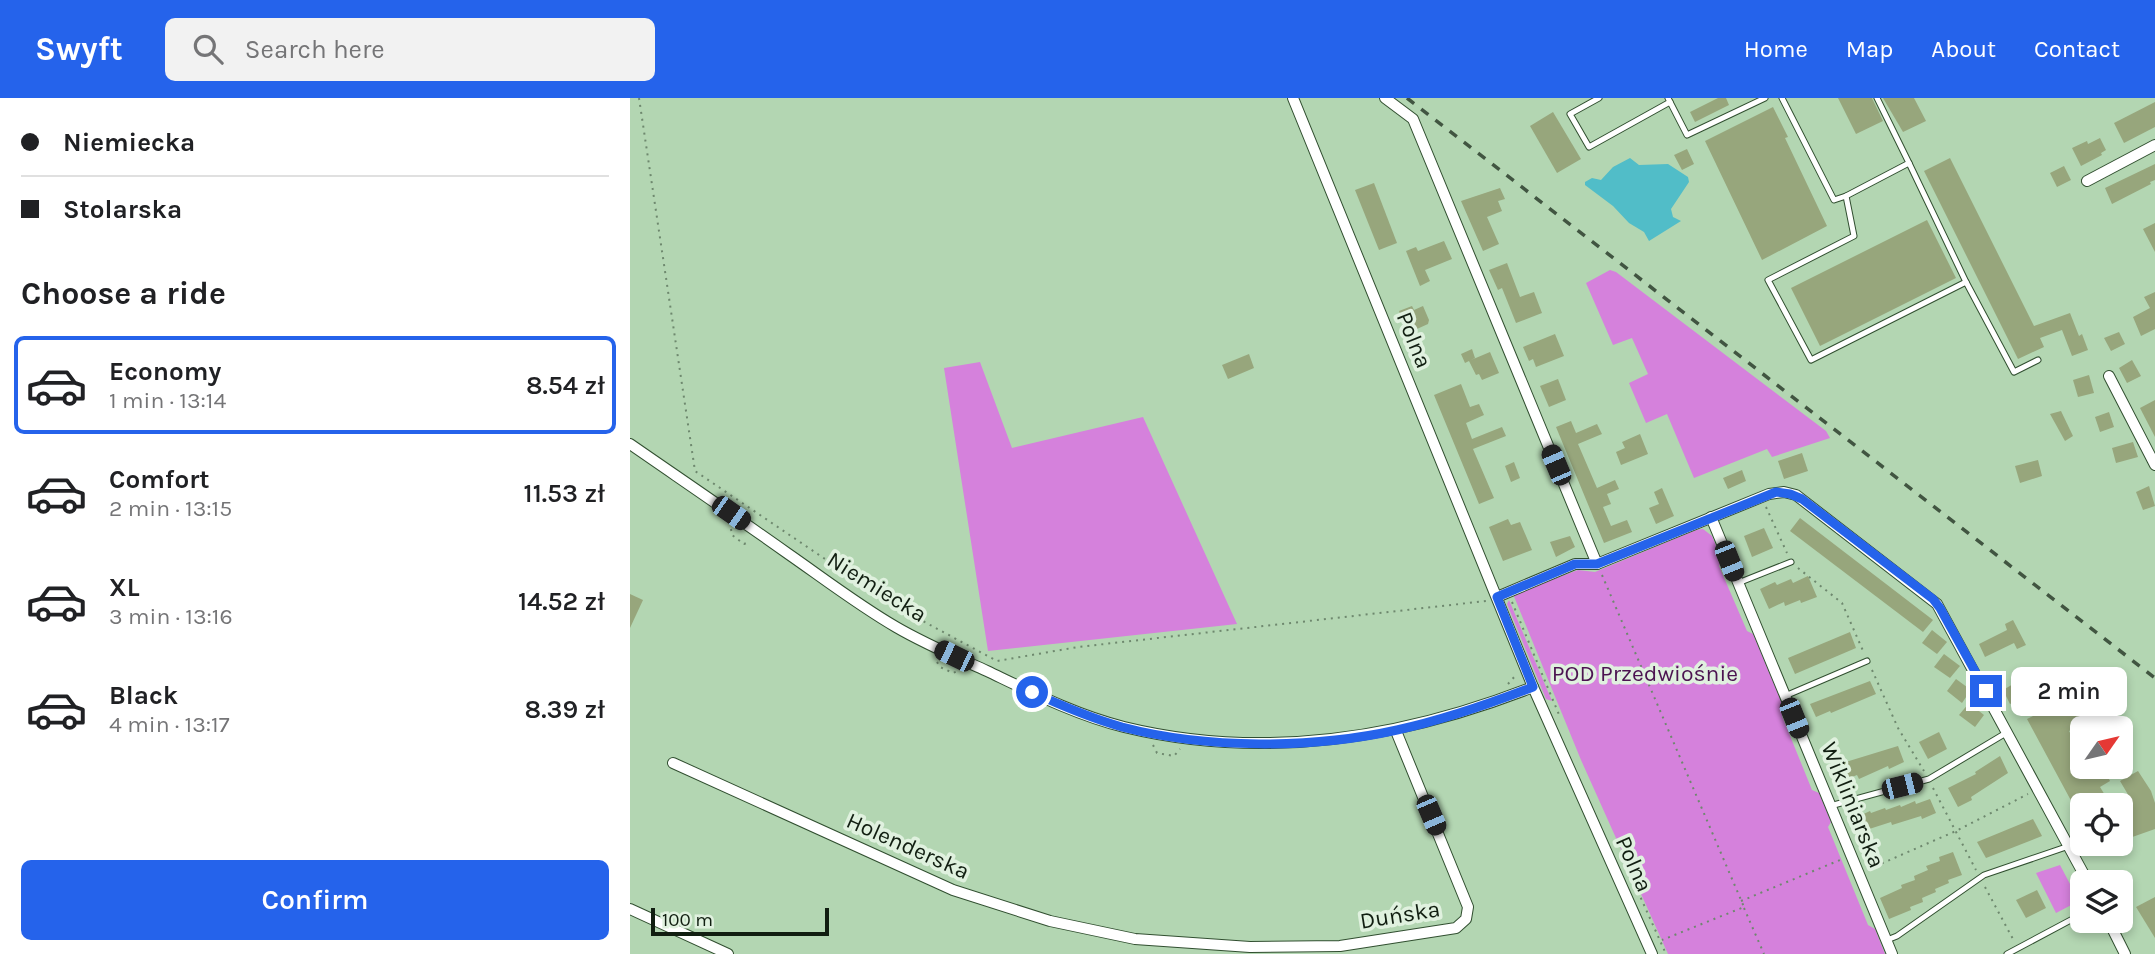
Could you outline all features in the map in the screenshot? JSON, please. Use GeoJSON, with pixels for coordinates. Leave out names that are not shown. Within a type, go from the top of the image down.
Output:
{"type":"FeatureCollection","features":[{"type":"Feature","properties":{"kind":"street","name":"Polna"},"geometry":{"type":"LineString","coordinates":[[1293,98],[1533,687],[1652,954]]}},
{"type":"Feature","properties":{"kind":"street"},"geometry":{"type":"LineString","coordinates":[[1385,98],[1413,119],[1599,567]]}},
{"type":"Feature","properties":{"kind":"street"},"geometry":{"type":"LineString","coordinates":[[2087,181],[2155,145]]}},
{"type":"Feature","properties":{"kind":"street"},"geometry":{"type":"LineString","coordinates":[[2109,376],[2155,465]]}},
{"type":"Feature","properties":{"kind":"street","name":"Niemiecka"},"geometry":{"type":"LineString","coordinates":[[630,444],[897,628],[1074,711],[1122,727],[1170,736],[1223,741],[1279,743],[1336,740],[1396,731],[1453,715],[1533,687]]}},
{"type":"Feature","properties":{"kind":"street"},"geometry":{"type":"LineString","coordinates":[[1497,597],[1575,564],[1599,567],[1761,497],[1784,492],[1802,499],[1933,599],[1940,608],[2082,870]]}},
{"type":"Feature","properties":{"kind":"street","name":"Wikliniarska"},"geometry":{"type":"LineString","coordinates":[[1711,517],[1892,954]]}},
{"type":"Feature","properties":{"kind":"street","name":"Duńska"},"geometry":{"type":"LineString","coordinates":[[1135,939],[1250,947],[1340,946],[1455,928],[1466,919],[1468,906],[1396,731]]}},
{"type":"Feature","properties":{"kind":"street","name":"Holenderska"},"geometry":{"type":"LineString","coordinates":[[673,763],[953,890],[1050,922],[1135,939]]}},
{"type":"Feature","properties":{"kind":"street"},"geometry":{"type":"LineString","coordinates":[[631,911],[728,954]]}},
{"type":"Feature","properties":{"kind":"street"},"geometry":{"type":"LineString","coordinates":[[2114,933],[2125,954]]}},
{"type":"Feature","properties":{"kind":"lane"},"geometry":{"type":"LineString","coordinates":[[1599,98],[1570,114],[1588,147],[1669,100],[1687,135],[1765,98]]}},
{"type":"Feature","properties":{"kind":"lane"},"geometry":{"type":"LineString","coordinates":[[1782,98],[1834,200],[1909,163]]}},
{"type":"Feature","properties":{"kind":"lane"},"geometry":{"type":"LineString","coordinates":[[1877,98],[1966,282],[2014,372],[2038,360]]}},
{"type":"Feature","properties":{"kind":"lane"},"geometry":{"type":"LineString","coordinates":[[1846,195],[1854,236],[1768,280],[1811,360],[1966,282]]}},
{"type":"Feature","properties":{"kind":"lane"},"geometry":{"type":"LineString","coordinates":[[1738,583],[1791,562]]}},
{"type":"Feature","properties":{"kind":"lane"},"geometry":{"type":"LineString","coordinates":[[1785,696],[1867,661]]}},
{"type":"Feature","properties":{"kind":"lane"},"geometry":{"type":"LineString","coordinates":[[1830,806],[1929,779],[2008,732]]}},
{"type":"Feature","properties":{"kind":"lane"},"geometry":{"type":"LineString","coordinates":[[1886,940],[1897,936],[1979,878],[2069,846]]}},
{"type":"Feature","properties":{"kind":"lane"},"geometry":{"type":"LineString","coordinates":[[2007,954],[2070,921]]}},
{"type":"Feature","properties":{"kind":"path"},"geometry":{"type":"LineString","coordinates":[[639,98],[695,471],[893,605],[996,661],[1078,648],[1489,601],[1497,597]]}},
{"type":"Feature","properties":{"kind":"path"},"geometry":{"type":"LineString","coordinates":[[1761,497],[1791,562],[1842,603],[1898,728],[1929,779],[2018,949]]}},
{"type":"Feature","properties":{"kind":"path"},"geometry":{"type":"LineString","coordinates":[[730,524],[732,535],[744,544],[754,541]]}},
{"type":"Feature","properties":{"kind":"path"},"geometry":{"type":"LineString","coordinates":[[1599,567],[1764,954]]}},
{"type":"Feature","properties":{"kind":"path"},"geometry":{"type":"LineString","coordinates":[[1508,592],[1563,725]]}},
{"type":"Feature","properties":{"kind":"path"},"geometry":{"type":"LineString","coordinates":[[934,656],[940,667],[953,673],[964,669]]}},
{"type":"Feature","properties":{"kind":"path"},"geometry":{"type":"LineString","coordinates":[[1503,689],[1519,673]]}},
{"type":"Feature","properties":{"kind":"path"},"geometry":{"type":"LineString","coordinates":[[1151,741],[1157,753],[1174,756],[1183,746]]}},
{"type":"Feature","properties":{"kind":"path"},"geometry":{"type":"LineString","coordinates":[[1858,874],[1956,831],[2039,789]]}},
{"type":"Feature","properties":{"kind":"path"},"geometry":{"type":"LineString","coordinates":[[1741,901],[1850,856]]}},
{"type":"Feature","properties":{"kind":"path"},"geometry":{"type":"LineString","coordinates":[[1633,881],[1666,954]]}},
{"type":"Feature","properties":{"kind":"path"},"geometry":{"type":"LineString","coordinates":[[1662,940],[1744,907]]}},
{"type":"Feature","properties":{"kind":"green space"},"geometry":{"type":"Polygon","coordinates":[[[1610,270],[1826,431],[1830,438],[1772,457],[1767,449],[1694,478],[1667,414],[1646,423],[1629,383],[1648,374],[1632,338],[1613,345],[1586,283],[1610,270]]]}},
{"type":"Feature","properties":{"kind":"green space"},"geometry":{"type":"Polygon","coordinates":[[[980,362],[1012,448],[1143,417],[1237,624],[988,651],[944,368],[980,362]]]}},
{"type":"Feature","properties":{"kind":"green space","name":"POD Przedwiośnie"},"geometry":{"type":"Polygon","coordinates":[[[1703,529],[1712,536],[1722,560],[1719,566],[1747,631],[1753,634],[1785,710],[1782,716],[1812,790],[1819,793],[1831,822],[1828,827],[1868,925],[1875,929],[1885,954],[1668,954],[1581,760],[1513,594],[1578,570],[1595,572],[1703,529]]]}},
{"type":"Feature","properties":{"kind":"green space"},"geometry":{"type":"Polygon","coordinates":[[[1509,600],[1552,701],[1546,699],[1507,604],[1509,600]]]}},
{"type":"Feature","properties":{"kind":"green space"},"geometry":{"type":"Polygon","coordinates":[[[2060,865],[2070,884],[2070,906],[2056,913],[2036,873],[2060,865]]]}},
{"type":"Feature","properties":{"kind":"water"},"geometry":{"type":"Polygon","coordinates":[[[1630,158],[1639,165],[1668,164],[1688,177],[1689,182],[1671,209],[1673,217],[1681,221],[1649,241],[1644,232],[1629,223],[1613,206],[1585,185],[1585,182],[1592,178],[1601,180],[1613,167],[1630,158]]]}},
{"type":"Feature","properties":{"kind":"building"},"geometry":{"type":"Polygon","coordinates":[[[1718,98],[1726,98],[1729,105],[1695,122],[1690,112],[1718,98]]]}},
{"type":"Feature","properties":{"kind":"building"},"geometry":{"type":"Polygon","coordinates":[[[1838,98],[1872,98],[1883,121],[1856,134],[1838,98]]]}},
{"type":"Feature","properties":{"kind":"building"},"geometry":{"type":"Polygon","coordinates":[[[1883,98],[1914,98],[1926,121],[1903,132],[1883,98]]]}},
{"type":"Feature","properties":{"kind":"building"},"geometry":{"type":"Polygon","coordinates":[[[2155,102],[2155,127],[2124,143],[2114,123],[2155,102]]]}},
{"type":"Feature","properties":{"kind":"building"},"geometry":{"type":"Polygon","coordinates":[[[1773,107],[1827,226],[1762,260],[1705,141],[1773,107]]]}},
{"type":"Feature","properties":{"kind":"building"},"geometry":{"type":"Polygon","coordinates":[[[1553,112],[1581,159],[1557,173],[1530,126],[1553,112]]]}},
{"type":"Feature","properties":{"kind":"building"},"geometry":{"type":"Polygon","coordinates":[[[2100,138],[2106,150],[2081,166],[2072,148],[2100,138]]]}},
{"type":"Feature","properties":{"kind":"building"},"geometry":{"type":"Polygon","coordinates":[[[1687,149],[1694,164],[1682,170],[1674,155],[1687,149]]]}},
{"type":"Feature","properties":{"kind":"building"},"geometry":{"type":"Polygon","coordinates":[[[1950,158],[2034,326],[2070,313],[2088,350],[2072,356],[2062,330],[2040,338],[2044,347],[2018,359],[1924,171],[1950,158]]]}},
{"type":"Feature","properties":{"kind":"building"},"geometry":{"type":"Polygon","coordinates":[[[2155,164],[2155,180],[2150,182],[2151,184],[2112,204],[2105,188],[2155,164]]]}},
{"type":"Feature","properties":{"kind":"building"},"geometry":{"type":"Polygon","coordinates":[[[2064,166],[2071,180],[2057,187],[2050,173],[2064,166]]]}},
{"type":"Feature","properties":{"kind":"building"},"geometry":{"type":"Polygon","coordinates":[[[1374,183],[1397,243],[1379,250],[1355,190],[1374,183]]]}},
{"type":"Feature","properties":{"kind":"building"},"geometry":{"type":"Polygon","coordinates":[[[1500,188],[1505,199],[1498,201],[1502,211],[1487,217],[1499,244],[1483,251],[1461,201],[1500,188]]]}},
{"type":"Feature","properties":{"kind":"building"},"geometry":{"type":"Polygon","coordinates":[[[1927,220],[1956,278],[1820,346],[1791,288],[1927,220]]]}},
{"type":"Feature","properties":{"kind":"building"},"geometry":{"type":"Polygon","coordinates":[[[2155,223],[2155,252],[2143,229],[2155,223]]]}},
{"type":"Feature","properties":{"kind":"building"},"geometry":{"type":"Polygon","coordinates":[[[1444,241],[1452,259],[1425,270],[1430,281],[1420,286],[1406,251],[1416,247],[1418,251],[1444,241]]]}},
{"type":"Feature","properties":{"kind":"building"},"geometry":{"type":"Polygon","coordinates":[[[1507,263],[1520,297],[1534,292],[1542,313],[1516,323],[1502,288],[1498,290],[1489,270],[1507,263]]]}},
{"type":"Feature","properties":{"kind":"building"},"geometry":{"type":"Polygon","coordinates":[[[2155,292],[2155,329],[2141,336],[2133,317],[2150,308],[2144,297],[2155,292]]]}},
{"type":"Feature","properties":{"kind":"building"},"geometry":{"type":"Polygon","coordinates":[[[1412,306],[1414,310],[1423,306],[1429,320],[1428,324],[1408,333],[1399,311],[1412,306]]]}},
{"type":"Feature","properties":{"kind":"building"},"geometry":{"type":"Polygon","coordinates":[[[2119,332],[2125,344],[2111,351],[2104,338],[2119,332]]]}},
{"type":"Feature","properties":{"kind":"building"},"geometry":{"type":"Polygon","coordinates":[[[1555,334],[1564,356],[1536,367],[1533,359],[1529,361],[1523,347],[1555,334]]]}},
{"type":"Feature","properties":{"kind":"building"},"geometry":{"type":"Polygon","coordinates":[[[1472,349],[1475,358],[1471,360],[1490,352],[1499,373],[1482,380],[1479,374],[1476,375],[1469,361],[1465,363],[1461,354],[1472,349]]]}},
{"type":"Feature","properties":{"kind":"building"},"geometry":{"type":"Polygon","coordinates":[[[1249,354],[1254,368],[1228,379],[1222,365],[1249,354]]]}},
{"type":"Feature","properties":{"kind":"building"},"geometry":{"type":"Polygon","coordinates":[[[2132,360],[2141,376],[2127,383],[2119,368],[2132,360]]]}},
{"type":"Feature","properties":{"kind":"building"},"geometry":{"type":"Polygon","coordinates":[[[2089,375],[2094,393],[2078,397],[2073,380],[2089,375]]]}},
{"type":"Feature","properties":{"kind":"building"},"geometry":{"type":"Polygon","coordinates":[[[1558,379],[1566,400],[1549,407],[1540,386],[1558,379]]]}},
{"type":"Feature","properties":{"kind":"building"},"geometry":{"type":"Polygon","coordinates":[[[1461,384],[1470,407],[1479,404],[1484,415],[1466,423],[1472,439],[1502,427],[1506,436],[1473,449],[1494,498],[1479,504],[1434,395],[1461,384]]]}},
{"type":"Feature","properties":{"kind":"building"},"geometry":{"type":"Polygon","coordinates":[[[2155,400],[2155,437],[2140,408],[2155,400]]]}},
{"type":"Feature","properties":{"kind":"building"},"geometry":{"type":"Polygon","coordinates":[[[2061,411],[2073,436],[2065,441],[2050,414],[2061,411]]]}},
{"type":"Feature","properties":{"kind":"building"},"geometry":{"type":"Polygon","coordinates":[[[2109,412],[2114,427],[2100,432],[2095,417],[2109,412]]]}},
{"type":"Feature","properties":{"kind":"building"},"geometry":{"type":"Polygon","coordinates":[[[1571,421],[1576,433],[1597,424],[1602,434],[1578,444],[1597,488],[1615,480],[1619,489],[1607,494],[1611,504],[1603,507],[1611,526],[1627,520],[1632,532],[1604,543],[1556,427],[1571,421]]]}},
{"type":"Feature","properties":{"kind":"building"},"geometry":{"type":"Polygon","coordinates":[[[1640,434],[1648,454],[1621,465],[1616,452],[1625,448],[1622,442],[1640,434]]]}},
{"type":"Feature","properties":{"kind":"building"},"geometry":{"type":"Polygon","coordinates":[[[2133,442],[2138,457],[2116,463],[2112,448],[2133,442]]]}},
{"type":"Feature","properties":{"kind":"building"},"geometry":{"type":"Polygon","coordinates":[[[1802,453],[1808,471],[1784,479],[1778,461],[1802,453]]]}},
{"type":"Feature","properties":{"kind":"building"},"geometry":{"type":"Polygon","coordinates":[[[2038,460],[2042,476],[2020,483],[2015,466],[2038,460]]]}},
{"type":"Feature","properties":{"kind":"building"},"geometry":{"type":"Polygon","coordinates":[[[1514,462],[1520,478],[1511,482],[1505,466],[1514,462]]]}},
{"type":"Feature","properties":{"kind":"building"},"geometry":{"type":"Polygon","coordinates":[[[1742,470],[1746,481],[1728,489],[1723,478],[1742,470]]]}},
{"type":"Feature","properties":{"kind":"building"},"geometry":{"type":"Polygon","coordinates":[[[2149,486],[2155,506],[2143,510],[2136,492],[2149,486]]]}},
{"type":"Feature","properties":{"kind":"building"},"geometry":{"type":"Polygon","coordinates":[[[1662,488],[1674,516],[1656,524],[1649,508],[1659,504],[1654,492],[1662,488]]]}},
{"type":"Feature","properties":{"kind":"building"},"geometry":{"type":"Polygon","coordinates":[[[1800,518],[1933,620],[1923,632],[1790,531],[1800,518]]]}},
{"type":"Feature","properties":{"kind":"building"},"geometry":{"type":"Polygon","coordinates":[[[1508,519],[1511,525],[1520,522],[1532,550],[1503,561],[1489,527],[1508,519]]]}},
{"type":"Feature","properties":{"kind":"building"},"geometry":{"type":"Polygon","coordinates":[[[1764,528],[1773,548],[1752,557],[1744,536],[1764,528]]]}},
{"type":"Feature","properties":{"kind":"building"},"geometry":{"type":"Polygon","coordinates":[[[1570,536],[1575,547],[1556,557],[1550,542],[1570,536]]]}},
{"type":"Feature","properties":{"kind":"building"},"geometry":{"type":"Polygon","coordinates":[[[1808,576],[1817,597],[1785,606],[1784,602],[1769,609],[1760,589],[1791,579],[1793,583],[1808,576]]]}},
{"type":"Feature","properties":{"kind":"building"},"geometry":{"type":"Polygon","coordinates":[[[630,594],[643,600],[630,628],[630,594]]]}},
{"type":"Feature","properties":{"kind":"building"},"geometry":{"type":"Polygon","coordinates":[[[2013,620],[2026,645],[2017,649],[2014,643],[1985,657],[1979,644],[2007,630],[2005,624],[2013,620]]]}},
{"type":"Feature","properties":{"kind":"building"},"geometry":{"type":"Polygon","coordinates":[[[1932,630],[1947,642],[1937,654],[1922,643],[1932,630]]]}},
{"type":"Feature","properties":{"kind":"building"},"geometry":{"type":"Polygon","coordinates":[[[1850,632],[1856,648],[1795,674],[1788,658],[1850,632]]]}},
{"type":"Feature","properties":{"kind":"building"},"geometry":{"type":"Polygon","coordinates":[[[1944,654],[1960,666],[1950,678],[1934,667],[1944,654]]]}},
{"type":"Feature","properties":{"kind":"building"},"geometry":{"type":"Polygon","coordinates":[[[1956,679],[1971,690],[1962,703],[1947,691],[1956,679]]]}},
{"type":"Feature","properties":{"kind":"building"},"geometry":{"type":"Polygon","coordinates":[[[1870,681],[1876,694],[1816,717],[1810,704],[1870,681]]]}},
{"type":"Feature","properties":{"kind":"building"},"geometry":{"type":"Polygon","coordinates":[[[2015,683],[2023,698],[2010,704],[2003,690],[2015,683]]]}},
{"type":"Feature","properties":{"kind":"building"},"geometry":{"type":"Polygon","coordinates":[[[2076,694],[2087,716],[2070,716],[2070,779],[2109,779],[2110,781],[2100,787],[2104,793],[2070,793],[2070,799],[2027,719],[2076,694]]]}},
{"type":"Feature","properties":{"kind":"building"},"geometry":{"type":"Polygon","coordinates":[[[1969,703],[1984,715],[1975,727],[1959,715],[1969,703]]]}},
{"type":"Feature","properties":{"kind":"building"},"geometry":{"type":"Polygon","coordinates":[[[1939,732],[1947,749],[1928,759],[1919,742],[1939,732]]]}},
{"type":"Feature","properties":{"kind":"building"},"geometry":{"type":"Polygon","coordinates":[[[1898,746],[1904,762],[1859,779],[1857,775],[1842,781],[1836,765],[1898,746]]]}},
{"type":"Feature","properties":{"kind":"building"},"geometry":{"type":"Polygon","coordinates":[[[2000,756],[2008,773],[1958,807],[1948,788],[1976,774],[1975,772],[2000,756]]]}},
{"type":"Feature","properties":{"kind":"building"},"geometry":{"type":"Polygon","coordinates":[[[2138,771],[2151,791],[2155,803],[2155,829],[2133,837],[2133,793],[2127,793],[2120,781],[2133,779],[2133,774],[2138,771]]]}},
{"type":"Feature","properties":{"kind":"building"},"geometry":{"type":"Polygon","coordinates":[[[1930,799],[1936,813],[1922,819],[1921,816],[1892,825],[1891,822],[1863,831],[1857,817],[1870,811],[1886,810],[1900,805],[1901,807],[1915,801],[1916,804],[1930,799]]]}},
{"type":"Feature","properties":{"kind":"building"},"geometry":{"type":"Polygon","coordinates":[[[2033,819],[2042,836],[1986,858],[1977,842],[2033,819]]]}},
{"type":"Feature","properties":{"kind":"building"},"geometry":{"type":"Polygon","coordinates":[[[1953,852],[1962,875],[1948,880],[1949,883],[1935,889],[1936,892],[1922,898],[1923,902],[1910,907],[1911,910],[1889,919],[1880,898],[1915,880],[1914,876],[1928,870],[1926,866],[1953,852]]]}},
{"type":"Feature","properties":{"kind":"building"},"geometry":{"type":"Polygon","coordinates":[[[2037,890],[2046,908],[2026,918],[2016,900],[2037,890]]]}},
{"type":"Feature","properties":{"kind":"building"},"geometry":{"type":"Polygon","coordinates":[[[2155,897],[2155,938],[2136,907],[2155,897]]]}},
{"type":"Feature","properties":{"kind":"railway"},"geometry":{"type":"LineString","coordinates":[[1407,98],[2155,678]]}},
{"type":"Feature","properties":{"kind":"route"},"geometry":{"type":"LineString","coordinates":[[1032,692],[1074,711],[1122,727],[1170,736],[1279,743],[1336,740],[1396,731],[1453,715],[1533,687],[1497,597],[1575,564],[1597,564],[1776,492],[1796,495],[1802,499],[1933,599],[1986,691]]}}]}
